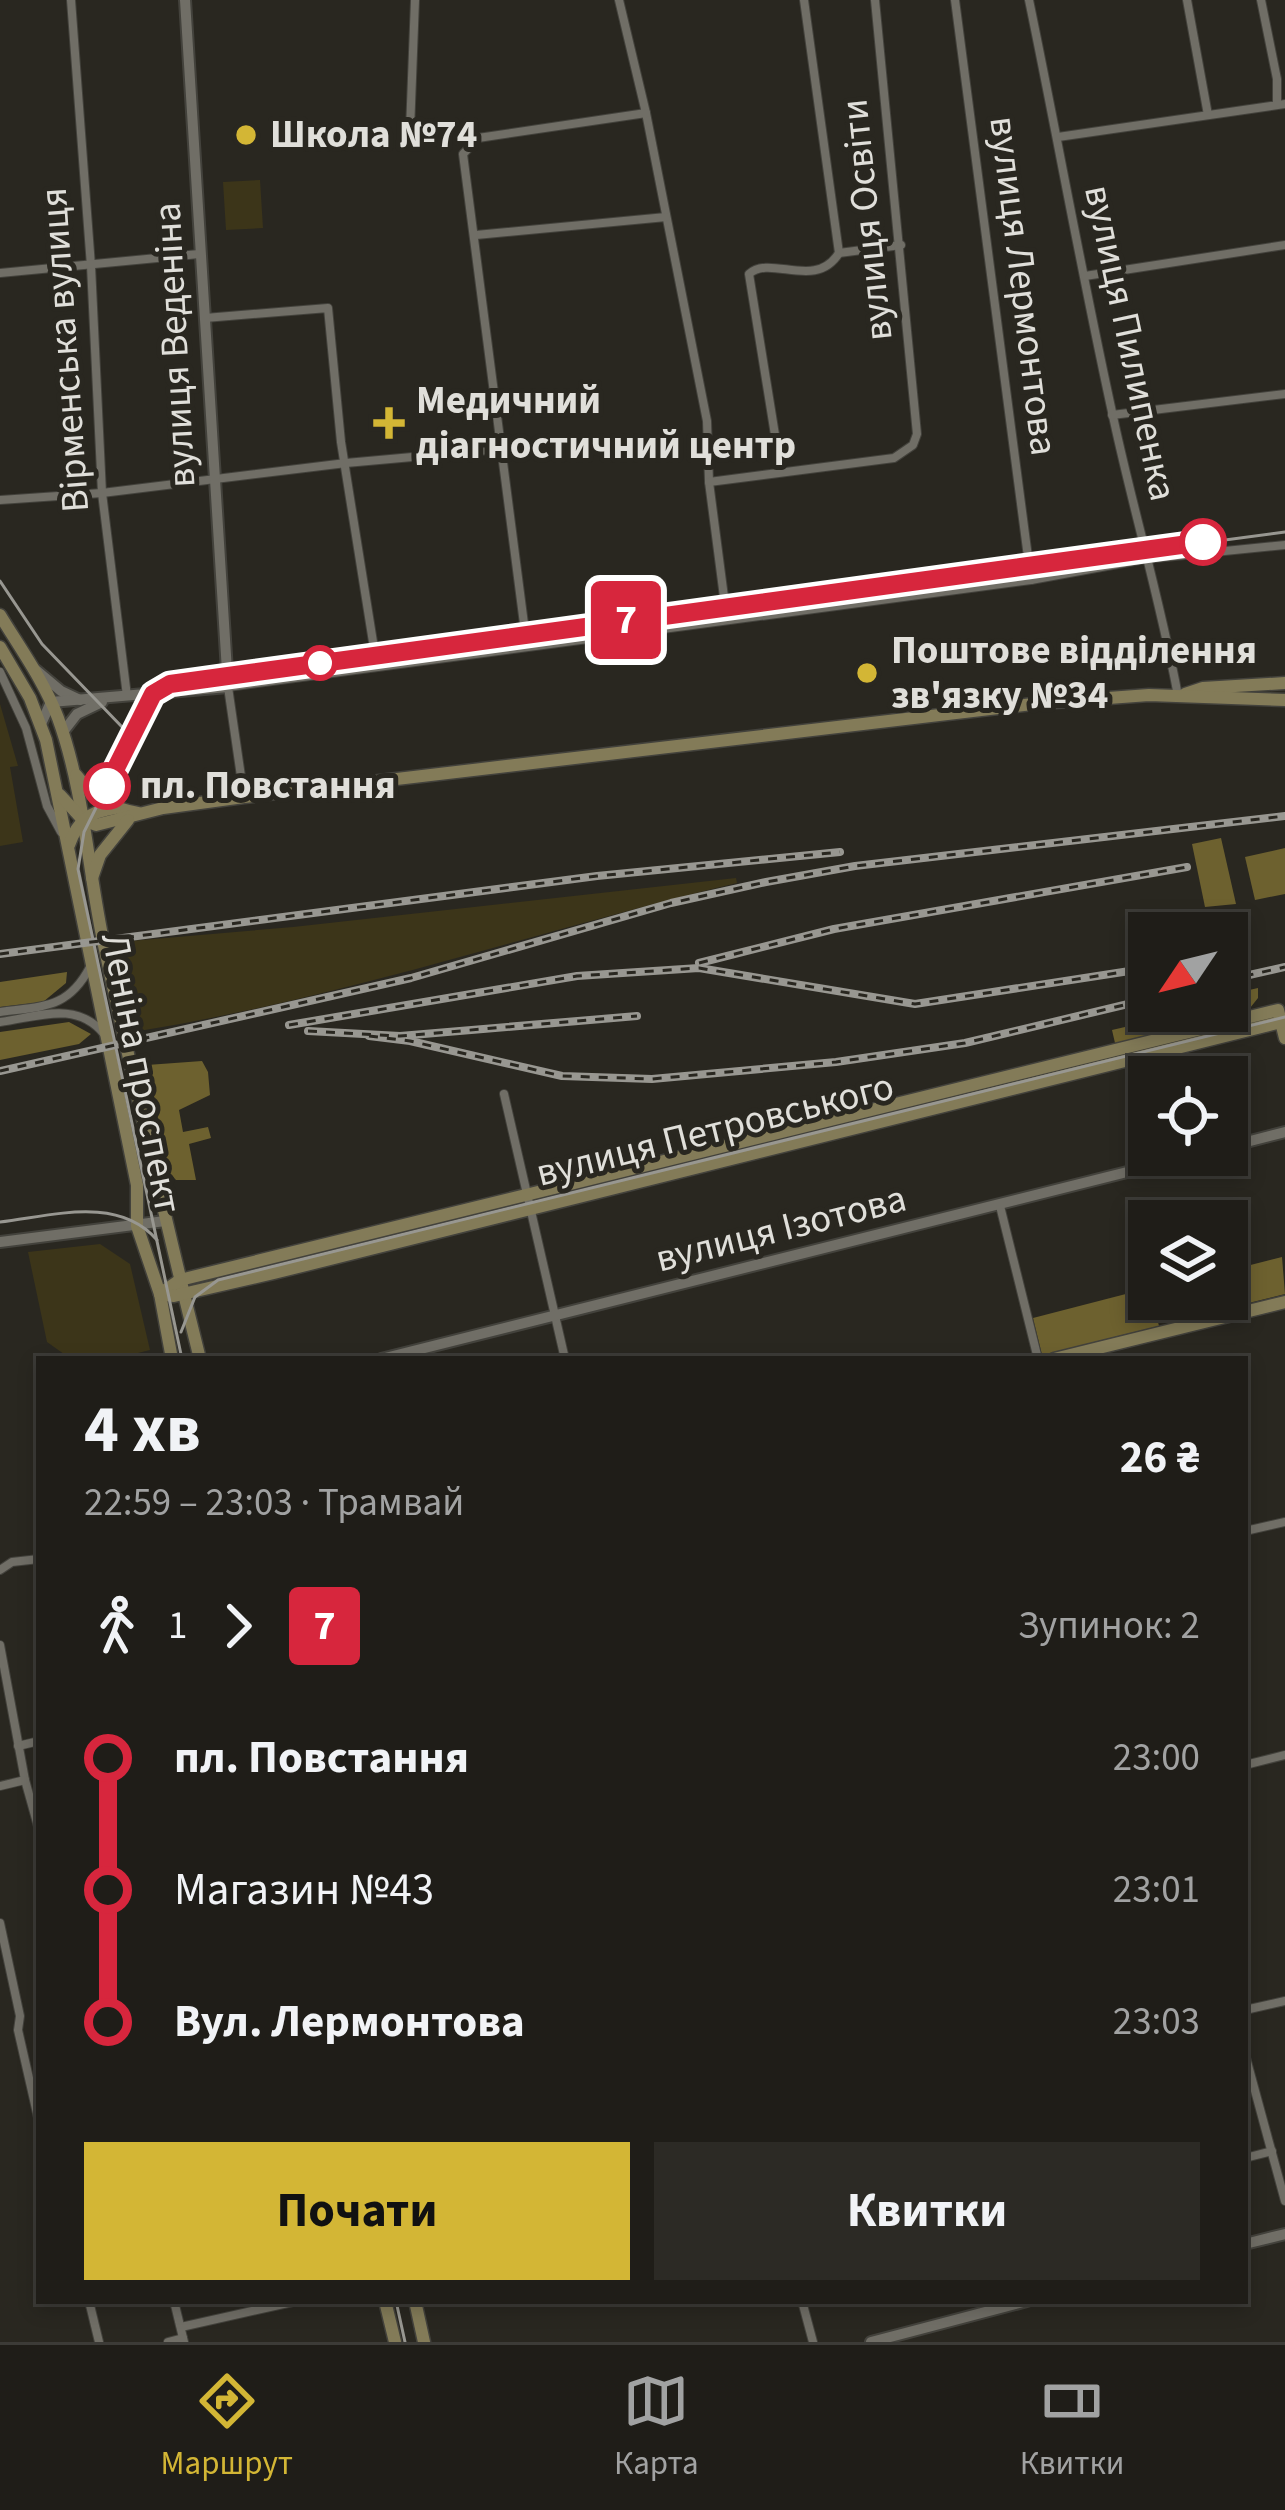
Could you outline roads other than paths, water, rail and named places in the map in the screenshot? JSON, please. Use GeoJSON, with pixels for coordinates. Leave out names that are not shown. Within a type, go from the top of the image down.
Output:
{"type":"FeatureCollection","features":[{"type":"Feature","properties":{"kind":"main road","name":"Леніна проспект"},"geometry":{"type":"LineString","coordinates":[[0,615],[51,702],[63,732],[83,820],[91,886],[199,1356]]}},
{"type":"Feature","properties":{"kind":"main road","name":"Леніна проспект"},"geometry":{"type":"LineString","coordinates":[[0,647],[41,726],[60,795],[90,967],[137,1185],[137,1219],[160,1294],[171,1356]]}},
{"type":"Feature","properties":{"kind":"main road"},"geometry":{"type":"LineString","coordinates":[[1178,696],[1203,688],[1285,683]]}},
{"type":"Feature","properties":{"kind":"main road"},"geometry":{"type":"LineString","coordinates":[[60,795],[83,820],[106,825],[140,813],[244,797],[1041,704],[1178,696],[1285,700]]}},
{"type":"Feature","properties":{"kind":"main road"},"geometry":{"type":"LineString","coordinates":[[73,770],[86,787],[116,808]]}},
{"type":"Feature","properties":{"kind":"main road"},"geometry":{"type":"LineString","coordinates":[[69,846],[83,820],[95,811],[116,808],[140,813]]}},
{"type":"Feature","properties":{"kind":"main road","name":"Леніна проспект"},"geometry":{"type":"LineString","coordinates":[[91,886],[100,855],[124,823],[140,813]]}},
{"type":"Feature","properties":{"kind":"main road"},"geometry":{"type":"LineString","coordinates":[[1282,1016],[1285,1038]]}},
{"type":"Feature","properties":{"kind":"main road","name":"вулиця Петровського"},"geometry":{"type":"LineString","coordinates":[[160,1294],[1282,1016]]}},
{"type":"Feature","properties":{"kind":"main road"},"geometry":{"type":"LineString","coordinates":[[1066,1356],[1285,1302]]}},
{"type":"Feature","properties":{"kind":"main road"},"geometry":{"type":"LineString","coordinates":[[387,2304],[394,2342]]}},
{"type":"Feature","properties":{"kind":"main road"},"geometry":{"type":"LineString","coordinates":[[416,2304],[424,2342]]}},
{"type":"Feature","properties":{"kind":"street","name":"Вірменська вулиця"},"geometry":{"type":"LineString","coordinates":[[71,0],[102,493],[121,696]]}},
{"type":"Feature","properties":{"kind":"street","name":"вулиця Веденіна"},"geometry":{"type":"LineString","coordinates":[[184,0],[228,687]]}},
{"type":"Feature","properties":{"kind":"street"},"geometry":{"type":"LineString","coordinates":[[410,130],[415,0]]}},
{"type":"Feature","properties":{"kind":"street"},"geometry":{"type":"LineString","coordinates":[[619,0],[707,421],[709,482],[727,620]]}},
{"type":"Feature","properties":{"kind":"street"},"geometry":{"type":"LineString","coordinates":[[709,482],[781,472],[749,274],[760,267],[818,270],[839,253],[803,0]]}},
{"type":"Feature","properties":{"kind":"street","name":"вулиця Освіти"},"geometry":{"type":"LineString","coordinates":[[781,472],[894,458],[913,445],[917,434],[875,0]]}},
{"type":"Feature","properties":{"kind":"street","name":"вулиця Лермонтова"},"geometry":{"type":"LineString","coordinates":[[955,0],[1031,580]]}},
{"type":"Feature","properties":{"kind":"street","name":"вулиця Пилипенка"},"geometry":{"type":"LineString","coordinates":[[1029,0],[1112,415],[1145,559],[1156,585],[1178,696]]}},
{"type":"Feature","properties":{"kind":"street"},"geometry":{"type":"LineString","coordinates":[[1187,0],[1208,115]]}},
{"type":"Feature","properties":{"kind":"street"},"geometry":{"type":"LineString","coordinates":[[1058,137],[1281,103],[1261,0]]}},
{"type":"Feature","properties":{"kind":"street"},"geometry":{"type":"LineString","coordinates":[[527,647],[463,154],[478,138],[646,112]]}},
{"type":"Feature","properties":{"kind":"street"},"geometry":{"type":"LineString","coordinates":[[476,236],[666,217]]}},
{"type":"Feature","properties":{"kind":"street"},"geometry":{"type":"LineString","coordinates":[[839,253],[901,245]]}},
{"type":"Feature","properties":{"kind":"street"},"geometry":{"type":"LineString","coordinates":[[1085,276],[1285,245]]}},
{"type":"Feature","properties":{"kind":"street"},"geometry":{"type":"LineString","coordinates":[[0,273],[200,254]]}},
{"type":"Feature","properties":{"kind":"street"},"geometry":{"type":"LineString","coordinates":[[204,318],[328,308],[339,432],[377,667]]}},
{"type":"Feature","properties":{"kind":"street"},"geometry":{"type":"LineString","coordinates":[[1112,415],[1285,394]]}},
{"type":"Feature","properties":{"kind":"street"},"geometry":{"type":"LineString","coordinates":[[0,500],[501,449]]}},
{"type":"Feature","properties":{"kind":"street"},"geometry":{"type":"LineString","coordinates":[[33,754],[51,702],[228,687],[1031,580],[1145,559],[1285,545]]}},
{"type":"Feature","properties":{"kind":"street"},"geometry":{"type":"LineString","coordinates":[[30,664],[61,691],[83,700]]}},
{"type":"Feature","properties":{"kind":"street"},"geometry":{"type":"LineString","coordinates":[[0,672],[33,754],[47,806],[69,846]]}},
{"type":"Feature","properties":{"kind":"street"},"geometry":{"type":"LineString","coordinates":[[228,687],[244,797]]}},
{"type":"Feature","properties":{"kind":"street"},"geometry":{"type":"LineString","coordinates":[[63,732],[77,714],[121,696]]}},
{"type":"Feature","properties":{"kind":"street"},"geometry":{"type":"LineString","coordinates":[[0,1012],[63,1000],[90,967]]}},
{"type":"Feature","properties":{"kind":"street"},"geometry":{"type":"LineString","coordinates":[[0,1022],[73,1012],[88,1018],[105,1036]]}},
{"type":"Feature","properties":{"kind":"street"},"geometry":{"type":"LineString","coordinates":[[504,1094],[564,1356]]}},
{"type":"Feature","properties":{"kind":"street"},"geometry":{"type":"LineString","coordinates":[[1248,1142],[1285,1132]]}},
{"type":"Feature","properties":{"kind":"street","name":"вулиця Ізотова"},"geometry":{"type":"LineString","coordinates":[[393,1356],[1128,1173]]}},
{"type":"Feature","properties":{"kind":"street"},"geometry":{"type":"LineString","coordinates":[[1000,1206],[1037,1356]]}},
{"type":"Feature","properties":{"kind":"street"},"geometry":{"type":"LineString","coordinates":[[116,1230],[137,1219],[165,1221]]}},
{"type":"Feature","properties":{"kind":"street"},"geometry":{"type":"LineString","coordinates":[[0,1242],[116,1230],[135,1234],[150,1257]]}},
{"type":"Feature","properties":{"kind":"street"},"geometry":{"type":"LineString","coordinates":[[1248,1531],[1285,1522]]}},
{"type":"Feature","properties":{"kind":"street"},"geometry":{"type":"LineString","coordinates":[[0,1570],[12,1562],[36,1559]]}},
{"type":"Feature","properties":{"kind":"street"},"geometry":{"type":"LineString","coordinates":[[0,1645],[36,1819]]}},
{"type":"Feature","properties":{"kind":"street"},"geometry":{"type":"LineString","coordinates":[[18,1746],[36,1742]]}},
{"type":"Feature","properties":{"kind":"street"},"geometry":{"type":"LineString","coordinates":[[1248,1764],[1285,1755]]}},
{"type":"Feature","properties":{"kind":"street"},"geometry":{"type":"LineString","coordinates":[[0,1786],[25,1780]]}},
{"type":"Feature","properties":{"kind":"street"},"geometry":{"type":"LineString","coordinates":[[0,1923],[36,2109]]}},
{"type":"Feature","properties":{"kind":"street"},"geometry":{"type":"LineString","coordinates":[[1248,2009],[1285,2000]]}},
{"type":"Feature","properties":{"kind":"street"},"geometry":{"type":"LineString","coordinates":[[1248,2065],[1285,2201]]}},
{"type":"Feature","properties":{"kind":"street"},"geometry":{"type":"LineString","coordinates":[[1248,2157],[1271,2151]]}},
{"type":"Feature","properties":{"kind":"street"},"geometry":{"type":"LineString","coordinates":[[1248,2243],[1285,2234]]}},
{"type":"Feature","properties":{"kind":"street"},"geometry":{"type":"LineString","coordinates":[[90,2304],[99,2342]]}},
{"type":"Feature","properties":{"kind":"street"},"geometry":{"type":"LineString","coordinates":[[168,2342],[184,2340],[175,2304]]}},
{"type":"Feature","properties":{"kind":"street"},"geometry":{"type":"LineString","coordinates":[[244,2304],[245,2312]]}},
{"type":"Feature","properties":{"kind":"street"},"geometry":{"type":"LineString","coordinates":[[181,2327],[283,2304]]}},
{"type":"Feature","properties":{"kind":"street"},"geometry":{"type":"LineString","coordinates":[[803,2304],[813,2342]]}},
{"type":"Feature","properties":{"kind":"street"},"geometry":{"type":"LineString","coordinates":[[871,2342],[915,2337],[1019,2304]]}},
{"type":"Feature","properties":{"kind":"tram line"},"geometry":{"type":"LineString","coordinates":[[181,1356],[78,869],[84,832],[159,689],[526,633],[1285,532]]}},
{"type":"Feature","properties":{"kind":"tram line","name":"7"},"geometry":{"type":"LineString","coordinates":[[107,786],[153,694],[170,684],[1203,542]]}},
{"type":"Feature","properties":{"kind":"tram line"},"geometry":{"type":"LineString","coordinates":[[0,581],[42,644],[124,729],[127,754]]}},
{"type":"Feature","properties":{"kind":"tram line"},"geometry":{"type":"LineString","coordinates":[[181,1332],[195,1297],[218,1280],[1285,1017]]}},
{"type":"Feature","properties":{"kind":"tram line"},"geometry":{"type":"LineString","coordinates":[[0,1222],[62,1213],[104,1213],[141,1226],[157,1240]]}},
{"type":"Feature","properties":{"kind":"tram line"},"geometry":{"type":"LineString","coordinates":[[397,2304],[405,2342]]}},
{"type":"Feature","properties":{"kind":"railway"},"geometry":{"type":"LineString","coordinates":[[0,1071],[411,978],[671,903],[766,882],[855,866],[1285,816]]}},
{"type":"Feature","properties":{"kind":"railway"},"geometry":{"type":"LineString","coordinates":[[0,954],[597,876],[840,852]]}},
{"type":"Feature","properties":{"kind":"railway"},"geometry":{"type":"LineString","coordinates":[[699,963],[834,929],[1187,867]]}},
{"type":"Feature","properties":{"kind":"railway"},"geometry":{"type":"LineString","coordinates":[[1248,975],[1285,967]]}},
{"type":"Feature","properties":{"kind":"railway"},"geometry":{"type":"LineString","coordinates":[[289,1025],[577,976],[699,968],[915,1004],[1128,971]]}},
{"type":"Feature","properties":{"kind":"railway"},"geometry":{"type":"LineString","coordinates":[[369,1036],[562,1076],[652,1079],[836,1062],[965,1043],[1128,1004]]}},
{"type":"Feature","properties":{"kind":"railway"},"geometry":{"type":"LineString","coordinates":[[308,1031],[400,1036],[637,1016]]}},
{"type":"Feature","properties":{"kind":"place","name":"Школа №74"},"geometry":{"type":"Point","coordinates":[246,135]}},
{"type":"Feature","properties":{"kind":"place","name":"Медичний діагностичний центр"},"geometry":{"type":"Point","coordinates":[389,423]}},
{"type":"Feature","properties":{"kind":"place","name":"Поштове відділення зв'язку №34"},"geometry":{"type":"Point","coordinates":[867,673]}},
{"type":"Feature","properties":{"kind":"place","name":"пл. Повстання"},"geometry":{"type":"Point","coordinates":[107,786]}}]}
